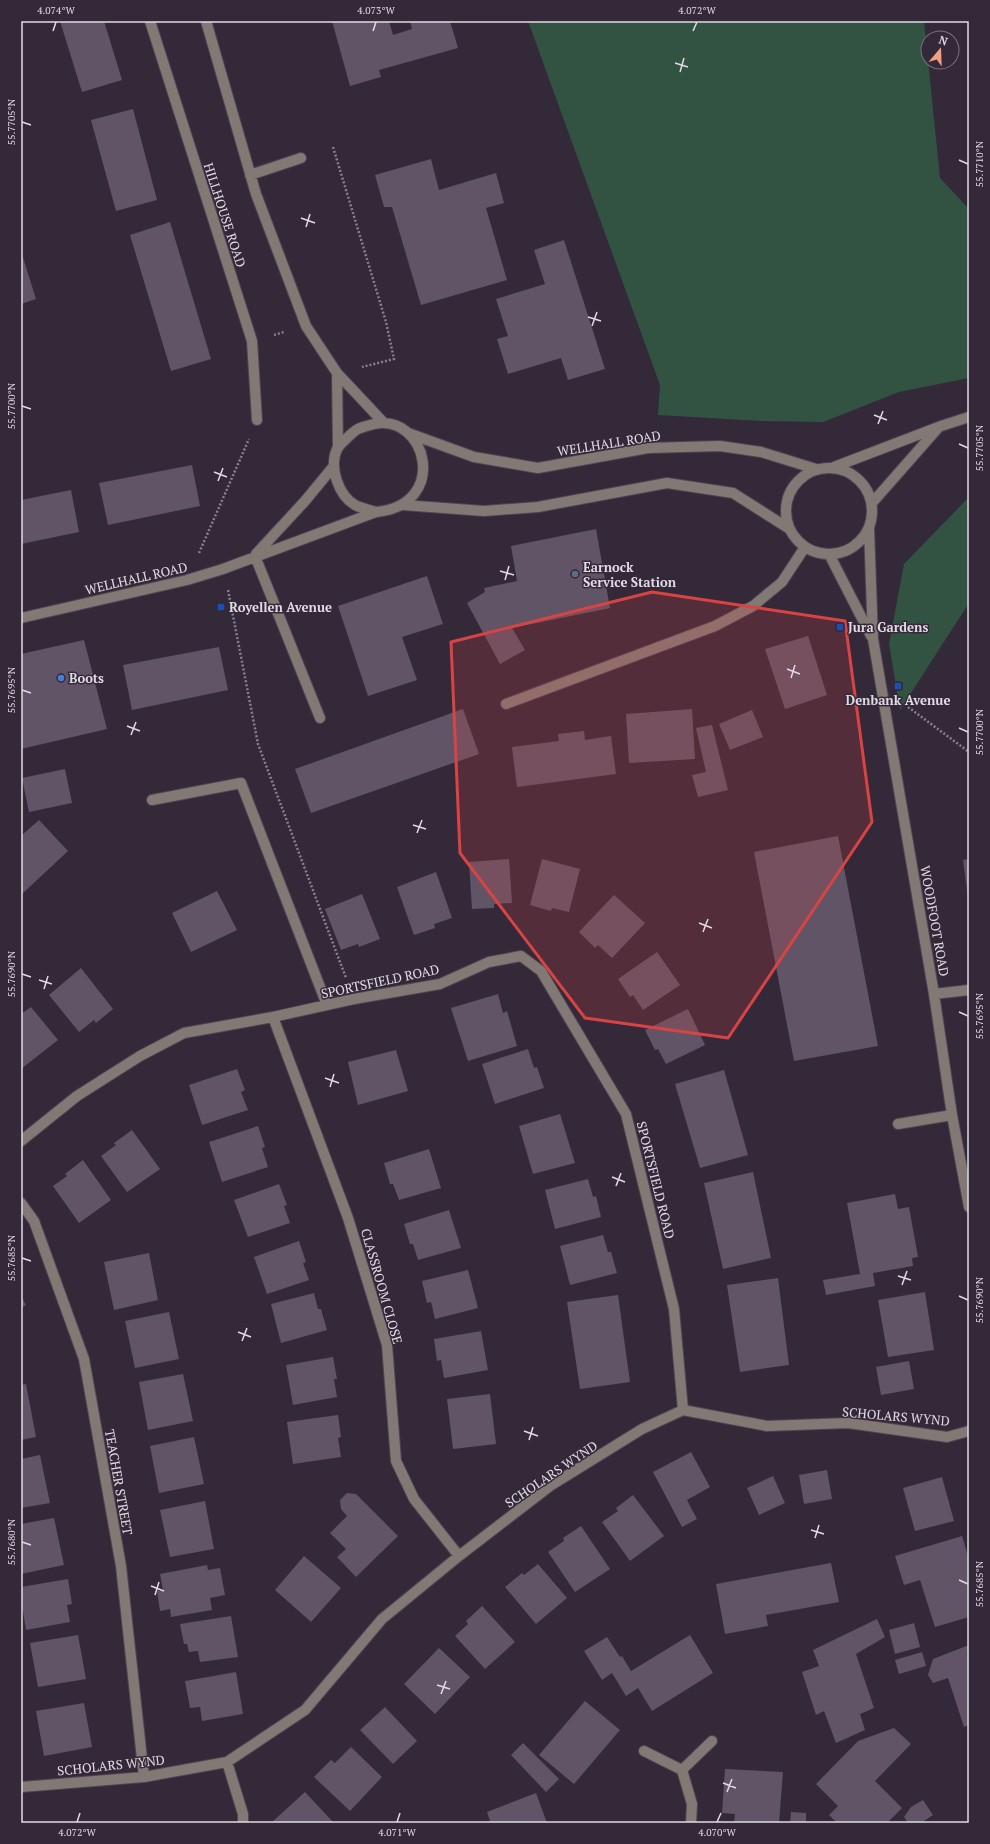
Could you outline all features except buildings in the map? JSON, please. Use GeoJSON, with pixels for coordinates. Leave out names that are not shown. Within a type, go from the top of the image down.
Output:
{"type":"FeatureCollection","features":[{"type":"Feature","properties":{"kind":"street","name":"HILLHOUSE ROAD"},"geometry":{"type":"LineString","coordinates":[[150,21],[252,341],[257,420]]}},
{"type":"Feature","properties":{"kind":"street"},"geometry":{"type":"LineString","coordinates":[[206,21],[250,175],[306,326],[337,372],[383,422]]}},
{"type":"Feature","properties":{"kind":"street"},"geometry":{"type":"LineString","coordinates":[[250,175],[301,158]]}},
{"type":"Feature","properties":{"kind":"street"},"geometry":{"type":"LineString","coordinates":[[337,372],[338,448],[334,467],[339,488],[354,504],[376,512],[390,510],[403,505],[415,494],[418,489],[422,478],[424,462],[418,446],[408,433],[396,425],[383,422],[356,428],[338,448]]}},
{"type":"Feature","properties":{"kind":"street"},"geometry":{"type":"LineString","coordinates":[[834,467],[851,473],[864,486],[872,502],[872,515],[869,528],[853,547],[841,553],[816,553],[795,539],[788,528],[785,510],[789,492],[800,478],[816,469],[834,467],[941,426],[969,417]]}},
{"type":"Feature","properties":{"kind":"street"},"geometry":{"type":"LineString","coordinates":[[872,502],[941,426]]}},
{"type":"Feature","properties":{"kind":"street","name":"WELLHALL ROAD"},"geometry":{"type":"LineString","coordinates":[[408,433],[474,456],[538,468],[648,448],[720,446],[761,452],[816,469]]}},
{"type":"Feature","properties":{"kind":"street","name":"WELLHALL ROAD"},"geometry":{"type":"LineString","coordinates":[[255,556],[334,467]]}},
{"type":"Feature","properties":{"kind":"street"},"geometry":{"type":"LineString","coordinates":[[403,505],[484,511],[538,507],[667,483],[733,493],[788,528]]}},
{"type":"Feature","properties":{"kind":"street","name":"WELLHALL ROAD"},"geometry":{"type":"LineString","coordinates":[[21,618],[188,580],[223,569],[376,512]]}},
{"type":"Feature","properties":{"kind":"street","name":"WOODFOOT ROAD"},"geometry":{"type":"LineString","coordinates":[[869,528],[872,639],[934,994],[952,1115],[969,1207]]}},
{"type":"Feature","properties":{"kind":"street"},"geometry":{"type":"LineString","coordinates":[[506,704],[715,626],[753,606],[782,582],[805,547]]}},
{"type":"Feature","properties":{"kind":"street","name":"WOODFOOT ROAD"},"geometry":{"type":"LineString","coordinates":[[829,554],[872,639]]}},
{"type":"Feature","properties":{"kind":"street"},"geometry":{"type":"LineString","coordinates":[[255,556],[320,718]]}},
{"type":"Feature","properties":{"kind":"street"},"geometry":{"type":"LineString","coordinates":[[152,800],[241,783],[327,1005]]}},
{"type":"Feature","properties":{"kind":"street","name":"SPORTSFIELD ROAD"},"geometry":{"type":"LineString","coordinates":[[21,1141],[77,1096],[140,1056],[184,1033],[273,1017],[354,999],[440,984],[489,962],[521,956],[541,971],[626,1114],[674,1309],[683,1410]]}},
{"type":"Feature","properties":{"kind":"street"},"geometry":{"type":"LineString","coordinates":[[934,994],[969,990]]}},
{"type":"Feature","properties":{"kind":"street","name":"CLASSROOM CLOSE"},"geometry":{"type":"LineString","coordinates":[[273,1017],[348,1218],[387,1345],[396,1461],[414,1499],[458,1556]]}},
{"type":"Feature","properties":{"kind":"street"},"geometry":{"type":"LineString","coordinates":[[898,1124],[952,1115]]}},
{"type":"Feature","properties":{"kind":"street","name":"TEACHER STREET"},"geometry":{"type":"LineString","coordinates":[[21,1203],[34,1221],[84,1359],[121,1566],[144,1777]]}},
{"type":"Feature","properties":{"kind":"street","name":"SCHOLARS WYND"},"geometry":{"type":"LineString","coordinates":[[21,1787],[144,1777],[227,1762],[305,1710],[382,1619],[458,1556],[550,1486],[642,1429],[683,1410],[767,1426],[848,1423],[947,1437],[969,1431]]}},
{"type":"Feature","properties":{"kind":"street"},"geometry":{"type":"LineString","coordinates":[[682,1770],[712,1741]]}},
{"type":"Feature","properties":{"kind":"street"},"geometry":{"type":"LineString","coordinates":[[644,1751],[682,1770],[692,1804],[691,1823]]}},
{"type":"Feature","properties":{"kind":"street"},"geometry":{"type":"LineString","coordinates":[[227,1762],[244,1814],[243,1823]]}},
{"type":"Feature","properties":{"kind":"path"},"geometry":{"type":"LineString","coordinates":[[333,147],[386,322],[394,359],[337,372]]}},
{"type":"Feature","properties":{"kind":"path"},"geometry":{"type":"LineString","coordinates":[[252,341],[306,326]]}},
{"type":"Feature","properties":{"kind":"path"},"geometry":{"type":"LineString","coordinates":[[188,580],[257,420]]}},
{"type":"Feature","properties":{"kind":"path"},"geometry":{"type":"LineString","coordinates":[[223,569],[258,744],[354,999]]}},
{"type":"Feature","properties":{"kind":"path"},"geometry":{"type":"LineString","coordinates":[[881,687],[969,752]]}},
{"type":"Feature","properties":{"kind":"highlighted area"},"geometry":{"type":"Polygon","coordinates":[[[652,592],[845,621],[872,822],[728,1038],[585,1018],[460,853],[451,642],[652,592]]]}},
{"type":"Feature","properties":{"kind":"green space"},"geometry":{"type":"Polygon","coordinates":[[[528,21],[924,21],[925,30],[920,30],[920,70],[929,70],[940,178],[969,209],[969,378],[899,392],[823,422],[761,421],[658,415],[660,385],[528,21]]]}},
{"type":"Feature","properties":{"kind":"green space"},"geometry":{"type":"Polygon","coordinates":[[[969,497],[969,603],[900,710],[889,644],[904,564],[969,497]]]}},
{"type":"Feature","properties":{"kind":"place","name":"Earnock Service Station"},"geometry":{"type":"Point","coordinates":[575,574]}},
{"type":"Feature","properties":{"kind":"place","name":"Royellen Avenue"},"geometry":{"type":"Point","coordinates":[221,607]}},
{"type":"Feature","properties":{"kind":"place","name":"Jura Gardens"},"geometry":{"type":"Point","coordinates":[840,627]}},
{"type":"Feature","properties":{"kind":"place","name":"Boots"},"geometry":{"type":"Point","coordinates":[61,678]}},
{"type":"Feature","properties":{"kind":"place","name":"Denbank Avenue"},"geometry":{"type":"Point","coordinates":[898,686]}}]}
